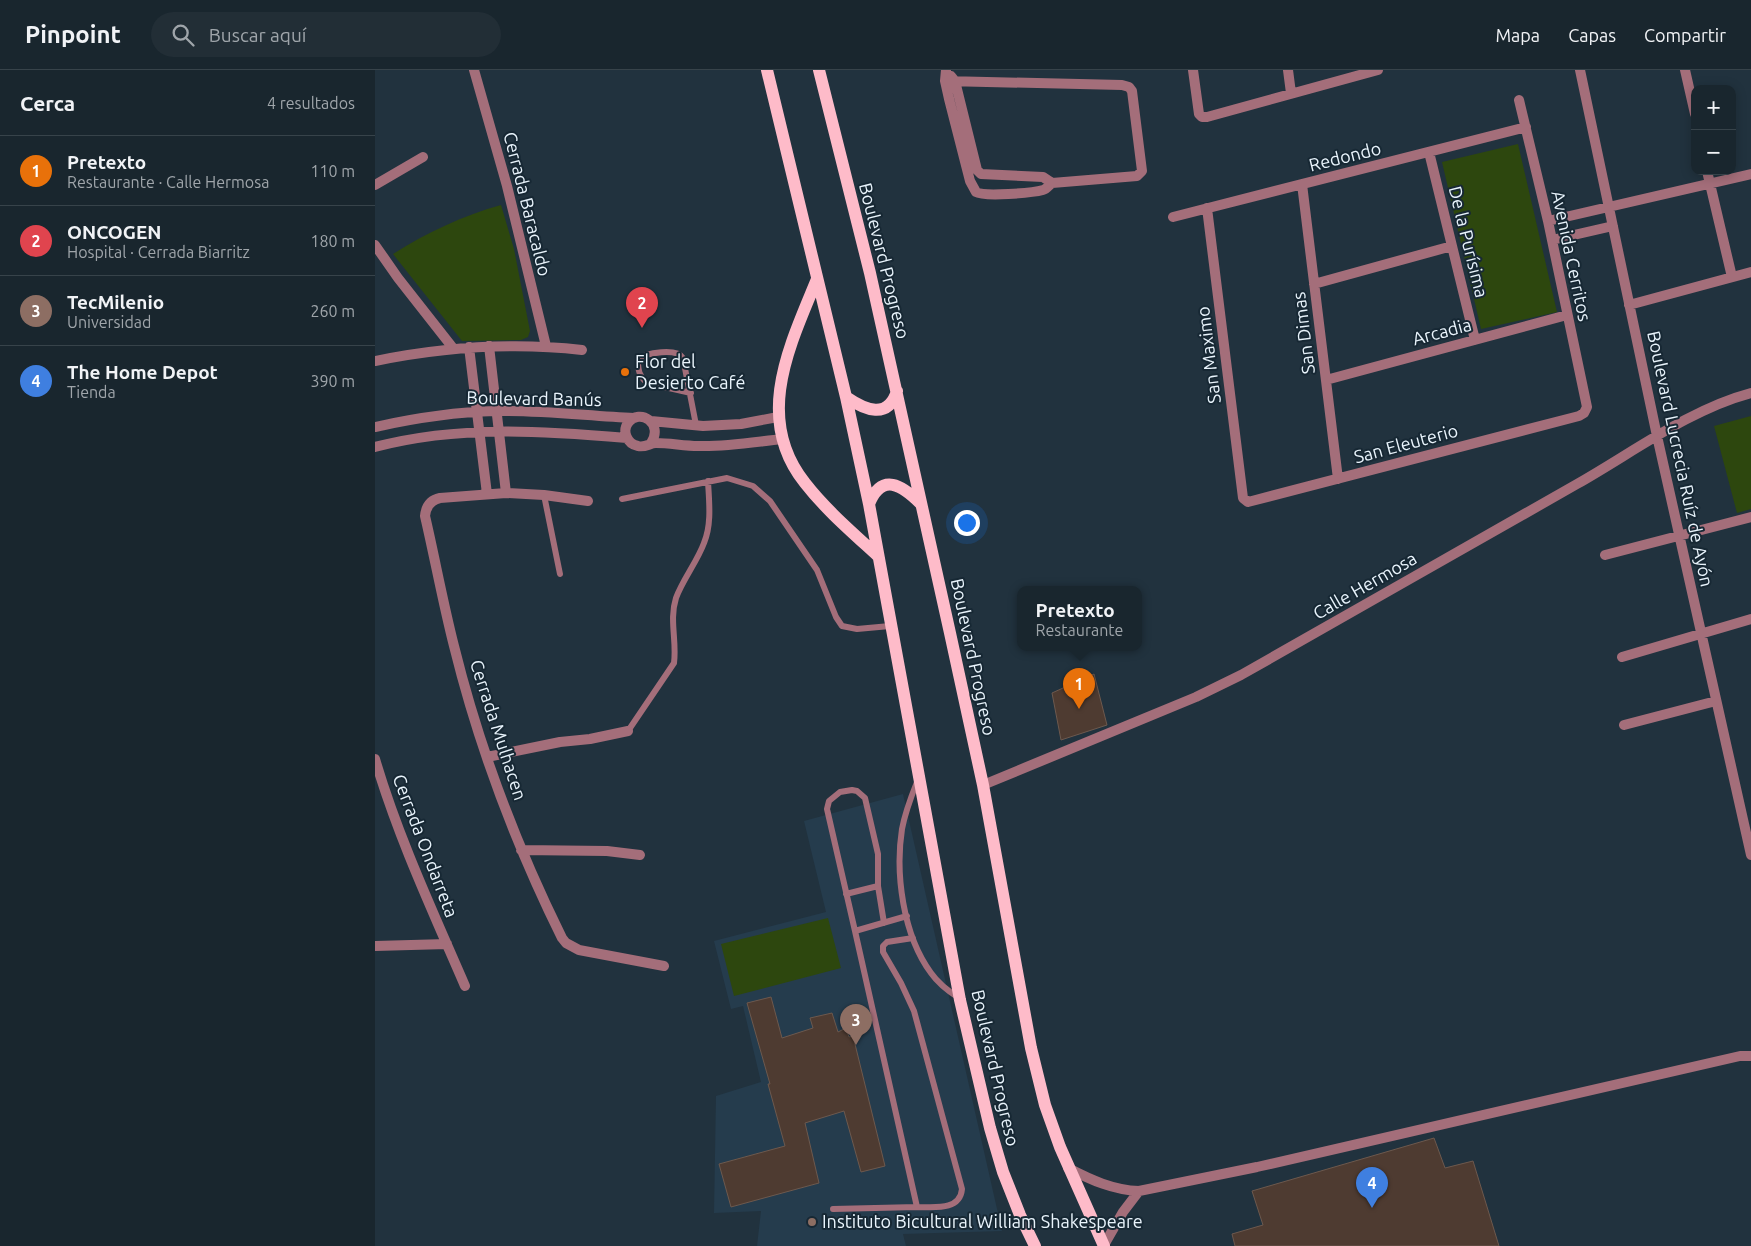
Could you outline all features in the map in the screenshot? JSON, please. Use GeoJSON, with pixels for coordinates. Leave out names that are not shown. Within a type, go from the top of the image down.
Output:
{"type":"FeatureCollection","features":[{"type":"Feature","properties":{"kind":"main road","name":"Boulevard Progreso"},"geometry":{"type":"LineString","coordinates":[[767,70],[846,397],[869,504],[960,1000],[990,1128],[1007,1181],[1020,1215],[1035,1246]]}},
{"type":"Feature","properties":{"kind":"main road","name":"Boulevard Progreso"},"geometry":{"type":"LineString","coordinates":[[819,70],[870,273],[983,785],[1031,1048],[1045,1105],[1068,1168],[1104,1246]]}},
{"type":"Feature","properties":{"kind":"main road"},"geometry":{"type":"LineString","coordinates":[[817,279],[785,361],[779,387],[778,417],[782,439],[793,466],[804,482],[823,504],[878,556]]}},
{"type":"Feature","properties":{"kind":"main road"},"geometry":{"type":"LineString","coordinates":[[846,397],[866,409],[876,410],[887,407],[894,400],[897,391]]}},
{"type":"Feature","properties":{"kind":"main road"},"geometry":{"type":"LineString","coordinates":[[869,504],[873,493],[883,485],[893,485],[903,488],[921,504]]}},
{"type":"Feature","properties":{"kind":"street","name":"Cerrada Baracaldo"},"geometry":{"type":"LineString","coordinates":[[474,70],[507,186],[546,346]]}},
{"type":"Feature","properties":{"kind":"street"},"geometry":{"type":"LineString","coordinates":[[1193,70],[1199,114],[1202,117],[1378,70]]}},
{"type":"Feature","properties":{"kind":"street"},"geometry":{"type":"LineString","coordinates":[[1288,70],[1291,93]]}},
{"type":"Feature","properties":{"kind":"street","name":"Boulevard Lucrecia Ruíz de Ayón"},"geometry":{"type":"LineString","coordinates":[[1580,70],[1657,436],[1716,701],[1748,832],[1751,854]]}},
{"type":"Feature","properties":{"kind":"street"},"geometry":{"type":"LineString","coordinates":[[1685,70],[1691,96]]}},
{"type":"Feature","properties":{"kind":"street"},"geometry":{"type":"LineString","coordinates":[[948,75],[1122,85],[1129,87],[1132,92],[1142,171],[1137,176],[1052,183],[1043,177],[981,174],[977,170],[948,75]]}},
{"type":"Feature","properties":{"kind":"street"},"geometry":{"type":"LineString","coordinates":[[948,75],[970,181],[976,192],[990,195],[1045,190],[1052,183]]}},
{"type":"Feature","properties":{"kind":"street","name":"Avenida Cerritos"},"geometry":{"type":"LineString","coordinates":[[1519,100],[1548,221],[1587,408],[1579,416]]}},
{"type":"Feature","properties":{"kind":"street","name":"Redondo"},"geometry":{"type":"LineString","coordinates":[[1173,217],[1526,128]]}},
{"type":"Feature","properties":{"kind":"street","name":"De la Purísima"},"geometry":{"type":"LineString","coordinates":[[1429,152],[1475,340]]}},
{"type":"Feature","properties":{"kind":"street"},"geometry":{"type":"LineString","coordinates":[[375,186],[423,157]]}},
{"type":"Feature","properties":{"kind":"street"},"geometry":{"type":"LineString","coordinates":[[976,192],[981,174]]}},
{"type":"Feature","properties":{"kind":"street"},"geometry":{"type":"LineString","coordinates":[[1548,221],[1751,174]]}},
{"type":"Feature","properties":{"kind":"street"},"geometry":{"type":"LineString","coordinates":[[1708,175],[1732,277]]}},
{"type":"Feature","properties":{"kind":"street","name":"San Dimas"},"geometry":{"type":"LineString","coordinates":[[1303,184],[1338,479]]}},
{"type":"Feature","properties":{"kind":"street","name":"San Maximo"},"geometry":{"type":"LineString","coordinates":[[1207,208],[1243,498]]}},
{"type":"Feature","properties":{"kind":"street"},"geometry":{"type":"LineString","coordinates":[[1552,240],[1613,226]]}},
{"type":"Feature","properties":{"kind":"street"},"geometry":{"type":"LineString","coordinates":[[375,245],[398,278],[453,348]]}},
{"type":"Feature","properties":{"kind":"street"},"geometry":{"type":"LineString","coordinates":[[1315,284],[1452,246]]}},
{"type":"Feature","properties":{"kind":"street"},"geometry":{"type":"LineString","coordinates":[[1629,305],[1751,272]]}},
{"type":"Feature","properties":{"kind":"street","name":"Arcadia"},"geometry":{"type":"LineString","coordinates":[[1326,380],[1567,315]]}},
{"type":"Feature","properties":{"kind":"street"},"geometry":{"type":"LineString","coordinates":[[489,346],[506,494]]}},
{"type":"Feature","properties":{"kind":"street"},"geometry":{"type":"LineString","coordinates":[[375,361],[469,347],[546,346],[582,350]]}},
{"type":"Feature","properties":{"kind":"street"},"geometry":{"type":"LineString","coordinates":[[469,347],[487,494],[544,496],[587,501]]}},
{"type":"Feature","properties":{"kind":"street","name":"Calle Hermosa"},"geometry":{"type":"LineString","coordinates":[[983,785],[1196,697],[1241,675],[1597,473],[1657,436],[1707,410],[1751,393]]}},
{"type":"Feature","properties":{"kind":"street","name":"Boulevard Banús"},"geometry":{"type":"LineString","coordinates":[[375,427],[425,417],[497,411],[634,418]]}},
{"type":"Feature","properties":{"kind":"street","name":"San Eleuterio"},"geometry":{"type":"LineString","coordinates":[[1243,498],[1248,502],[1579,416]]}},
{"type":"Feature","properties":{"kind":"street"},"geometry":{"type":"LineString","coordinates":[[778,417],[741,424],[696,425],[651,421],[643,417],[634,418],[627,424],[625,434],[630,442],[638,446],[651,443],[698,446],[726,445],[782,439]]}},
{"type":"Feature","properties":{"kind":"street"},"geometry":{"type":"LineString","coordinates":[[651,421],[654,425],[655,434],[651,443]]}},
{"type":"Feature","properties":{"kind":"street","name":"Boulevard Banús"},"geometry":{"type":"LineString","coordinates":[[375,447],[416,438],[479,431],[529,431],[627,438]]}},
{"type":"Feature","properties":{"kind":"street","name":"Cerrada Mulhacen"},"geometry":{"type":"LineString","coordinates":[[487,494],[440,498],[428,504],[425,516],[453,646],[487,757],[521,850],[566,943],[579,950],[664,966]]}},
{"type":"Feature","properties":{"kind":"street"},"geometry":{"type":"LineString","coordinates":[[1605,555],[1751,517]]}},
{"type":"Feature","properties":{"kind":"street"},"geometry":{"type":"LineString","coordinates":[[1622,656],[1751,619]]}},
{"type":"Feature","properties":{"kind":"street"},"geometry":{"type":"LineString","coordinates":[[1624,725],[1716,701]]}},
{"type":"Feature","properties":{"kind":"street"},"geometry":{"type":"LineString","coordinates":[[487,757],[560,742],[589,739],[628,731]]}},
{"type":"Feature","properties":{"kind":"street","name":"Cerrada Ondarreta"},"geometry":{"type":"LineString","coordinates":[[375,759],[411,862],[465,986]]}},
{"type":"Feature","properties":{"kind":"street"},"geometry":{"type":"LineString","coordinates":[[521,850],[607,851],[640,855]]}},
{"type":"Feature","properties":{"kind":"street","name":"Cerrada Ondarreta"},"geometry":{"type":"LineString","coordinates":[[375,946],[447,944]]}},
{"type":"Feature","properties":{"kind":"street"},"geometry":{"type":"LineString","coordinates":[[1068,1168],[1093,1180],[1123,1190],[1139,1191],[1257,1167],[1739,1056],[1751,1056]]}},
{"type":"Feature","properties":{"kind":"street"},"geometry":{"type":"LineString","coordinates":[[1104,1246],[1123,1212],[1139,1191]]}},
{"type":"Feature","properties":{"kind":"lane"},"geometry":{"type":"LineString","coordinates":[[691,392],[647,383],[638,372],[638,360],[642,356],[649,354],[676,352],[681,354],[691,392],[696,425]]}},
{"type":"Feature","properties":{"kind":"lane"},"geometry":{"type":"LineString","coordinates":[[622,498],[727,478],[753,486],[771,501],[817,570],[836,617],[842,626],[857,629],[890,626]]}},
{"type":"Feature","properties":{"kind":"lane"},"geometry":{"type":"LineString","coordinates":[[628,731],[674,663],[676,651],[672,617],[677,598],[705,541],[709,516],[708,481]]}},
{"type":"Feature","properties":{"kind":"lane"},"geometry":{"type":"LineString","coordinates":[[544,496],[560,574]]}},
{"type":"Feature","properties":{"kind":"lane"},"geometry":{"type":"LineString","coordinates":[[918,778],[902,828],[899,850],[900,875],[907,916],[913,938],[923,961],[943,987],[960,1000]]}},
{"type":"Feature","properties":{"kind":"lane"},"geometry":{"type":"LineString","coordinates":[[884,923],[877,886],[878,854],[865,798],[857,791],[840,792],[829,801],[827,809],[917,1207]]}},
{"type":"Feature","properties":{"kind":"lane"},"geometry":{"type":"LineString","coordinates":[[846,894],[877,886]]}},
{"type":"Feature","properties":{"kind":"lane"},"geometry":{"type":"LineString","coordinates":[[855,931],[907,916]]}},
{"type":"Feature","properties":{"kind":"lane"},"geometry":{"type":"LineString","coordinates":[[833,1209],[949,1206],[961,1196],[961,1189],[914,1011],[901,983],[883,952],[883,946],[887,942],[913,938]]}},
{"type":"Feature","properties":{"kind":"shaded area"},"geometry":{"type":"Polygon","coordinates":[[[903,794],[1002,1231],[903,1234],[906,1246],[757,1246],[761,1211],[714,1213],[716,1096],[761,1082],[743,1006],[731,1009],[714,941],[826,912],[804,821],[903,794]]]}},
{"type":"Feature","properties":{"kind":"green space"},"geometry":{"type":"Polygon","coordinates":[[[1518,144],[1557,312],[1481,329],[1442,162],[1518,144]]]}},
{"type":"Feature","properties":{"kind":"green space"},"geometry":{"type":"Polygon","coordinates":[[[501,205],[514,249],[530,331],[528,337],[521,340],[462,341],[393,254],[445,225],[501,205]]]}},
{"type":"Feature","properties":{"kind":"green space"},"geometry":{"type":"Polygon","coordinates":[[[1751,416],[1751,509],[1737,513],[1714,426],[1751,416]]]}},
{"type":"Feature","properties":{"kind":"green space"},"geometry":{"type":"Polygon","coordinates":[[[828,918],[841,968],[734,996],[721,944],[828,918]]]}},
{"type":"Feature","properties":{"kind":"building"},"geometry":{"type":"Polygon","coordinates":[[[1094,674],[1107,725],[1061,740],[1052,693],[1094,674]]]}},
{"type":"Feature","properties":{"kind":"building"},"geometry":{"type":"Polygon","coordinates":[[[771,997],[782,1038],[813,1028],[810,1018],[832,1013],[838,1032],[846,1028],[849,1037],[853,1036],[885,1166],[861,1172],[844,1111],[805,1123],[819,1183],[731,1207],[719,1164],[785,1146],[747,1003],[771,997]]]}},
{"type":"Feature","properties":{"kind":"building"},"geometry":{"type":"Polygon","coordinates":[[[1434,1138],[1445,1168],[1473,1161],[1499,1246],[1235,1246],[1232,1234],[1263,1225],[1252,1191],[1434,1138]]]}},
{"type":"Feature","properties":{"kind":"place","name":"ONCOGEN"},"geometry":{"type":"Point","coordinates":[642,328]}},
{"type":"Feature","properties":{"kind":"place","name":"Flor del Desierto Café"},"geometry":{"type":"Point","coordinates":[625,372]}},
{"type":"Feature","properties":{"kind":"place","name":"Pretexto"},"geometry":{"type":"Point","coordinates":[1079,709]}},
{"type":"Feature","properties":{"kind":"place","name":"TecMilenio"},"geometry":{"type":"Point","coordinates":[856,1045]}},
{"type":"Feature","properties":{"kind":"place","name":"The Home Depot"},"geometry":{"type":"Point","coordinates":[1372,1208]}},
{"type":"Feature","properties":{"kind":"place","name":"Instituto Bicultural William Shakespeare"},"geometry":{"type":"Point","coordinates":[812,1222]}}]}
